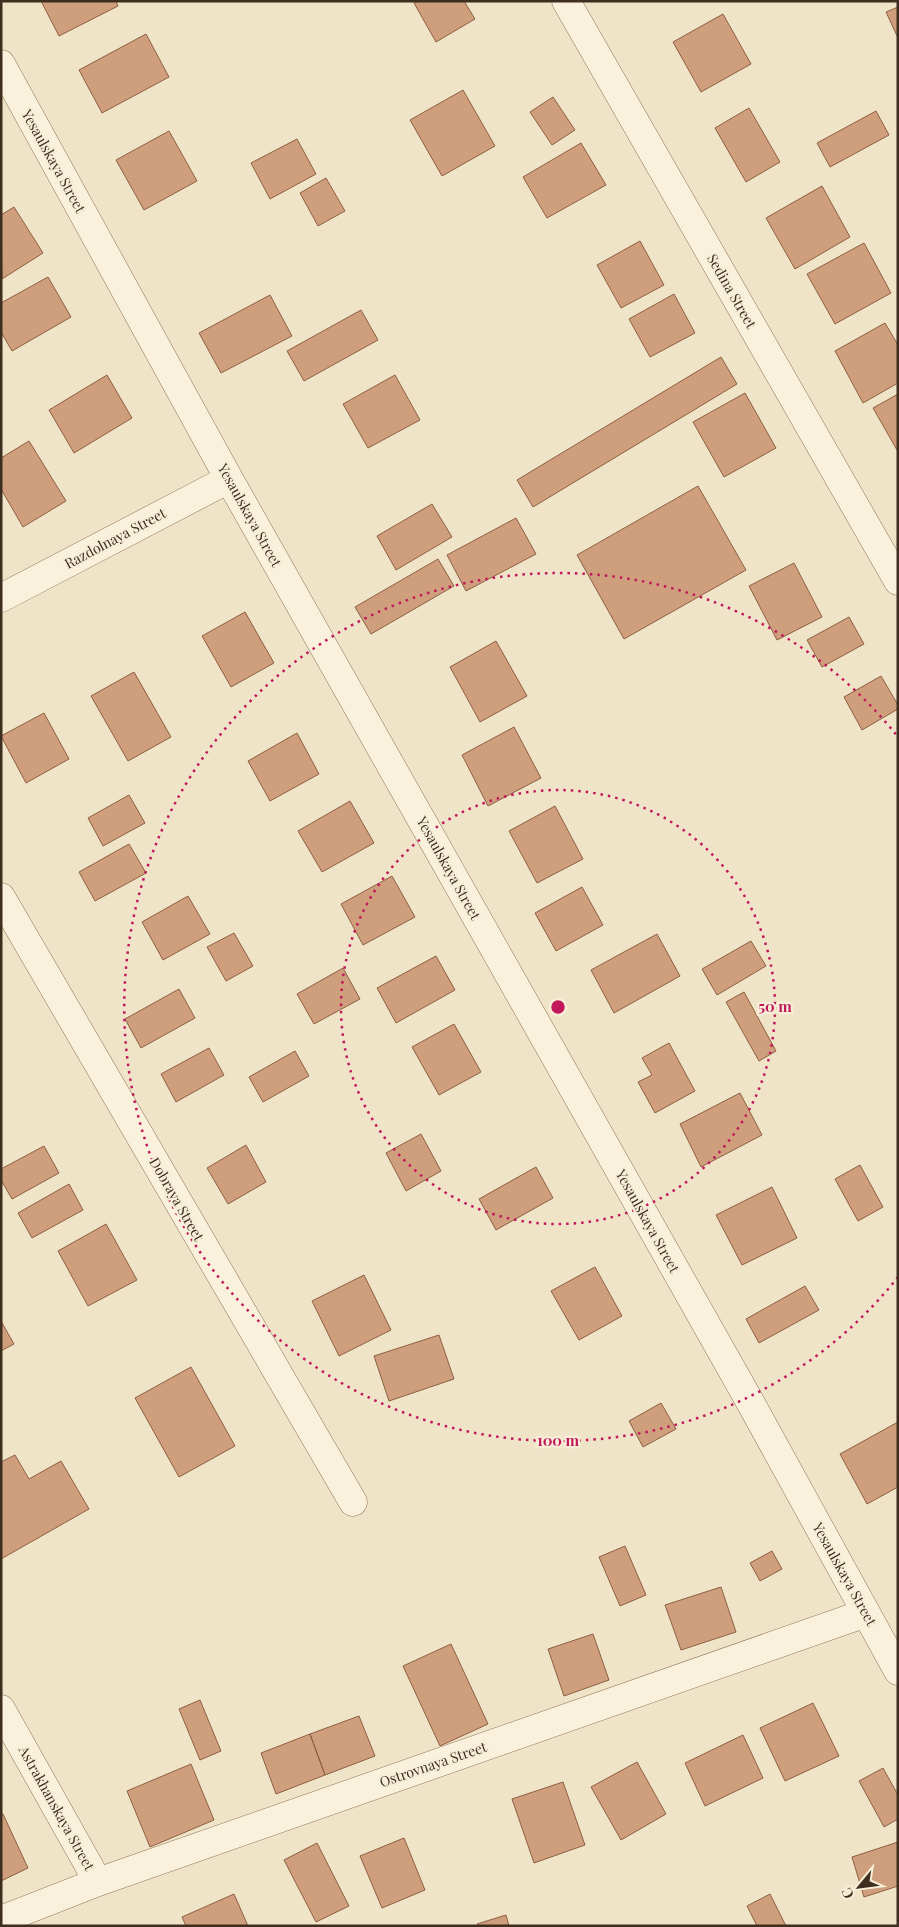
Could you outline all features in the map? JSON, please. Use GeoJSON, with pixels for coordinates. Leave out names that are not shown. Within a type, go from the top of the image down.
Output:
{"type":"FeatureCollection","features":[{"type":"Feature","properties":{"kind":"street","name":"Sedina Street"},"geometry":{"type":"LineString","coordinates":[[566,1],[898,581]]}},
{"type":"Feature","properties":{"kind":"street","name":"Yesaulskaya Street"},"geometry":{"type":"LineString","coordinates":[[1,64],[229,479],[749,1400],[898,1671]]}},
{"type":"Feature","properties":{"kind":"street","name":"Razdolnaya Street"},"geometry":{"type":"LineString","coordinates":[[1,598],[229,479]]}},
{"type":"Feature","properties":{"kind":"street","name":"Dobraya Street"},"geometry":{"type":"LineString","coordinates":[[1,897],[353,1502]]}},
{"type":"Feature","properties":{"kind":"street","name":"Ostrovnaya Street"},"geometry":{"type":"LineString","coordinates":[[1,1920],[98,1882],[866,1612]]}},
{"type":"Feature","properties":{"kind":"street","name":"Astrakhanskaya Street"},"geometry":{"type":"LineString","coordinates":[[1,1709],[98,1882]]}},
{"type":"Feature","properties":{"kind":"building"},"geometry":{"type":"Polygon","coordinates":[[[41,1],[116,1],[118,6],[59,36],[41,1]]]}},
{"type":"Feature","properties":{"kind":"building"},"geometry":{"type":"Polygon","coordinates":[[[417,1],[464,1],[475,19],[436,42],[414,3],[417,1]]]}},
{"type":"Feature","properties":{"kind":"building"},"geometry":{"type":"Polygon","coordinates":[[[898,7],[898,38],[886,12],[898,7]]]}},
{"type":"Feature","properties":{"kind":"building"},"geometry":{"type":"Polygon","coordinates":[[[723,14],[751,64],[701,92],[673,42],[723,14]]]}},
{"type":"Feature","properties":{"kind":"building"},"geometry":{"type":"Polygon","coordinates":[[[146,34],[169,77],[102,113],[79,70],[146,34]]]}},
{"type":"Feature","properties":{"kind":"building"},"geometry":{"type":"Polygon","coordinates":[[[463,90],[495,146],[442,176],[410,120],[463,90]]]}},
{"type":"Feature","properties":{"kind":"building"},"geometry":{"type":"Polygon","coordinates":[[[553,97],[575,130],[552,145],[530,112],[553,97]]]}},
{"type":"Feature","properties":{"kind":"building"},"geometry":{"type":"Polygon","coordinates":[[[749,108],[780,162],[746,182],[715,128],[749,108]]]}},
{"type":"Feature","properties":{"kind":"building"},"geometry":{"type":"Polygon","coordinates":[[[876,111],[889,135],[830,167],[817,143],[876,111]]]}},
{"type":"Feature","properties":{"kind":"building"},"geometry":{"type":"Polygon","coordinates":[[[169,131],[197,181],[144,210],[116,160],[169,131]]]}},
{"type":"Feature","properties":{"kind":"building"},"geometry":{"type":"Polygon","coordinates":[[[297,139],[316,174],[270,199],[251,163],[297,139]]]}},
{"type":"Feature","properties":{"kind":"building"},"geometry":{"type":"Polygon","coordinates":[[[581,143],[606,185],[547,218],[523,177],[581,143]]]}},
{"type":"Feature","properties":{"kind":"building"},"geometry":{"type":"Polygon","coordinates":[[[326,178],[345,211],[318,226],[300,193],[326,178]]]}},
{"type":"Feature","properties":{"kind":"building"},"geometry":{"type":"Polygon","coordinates":[[[822,186],[850,237],[795,269],[766,218],[822,186]]]}},
{"type":"Feature","properties":{"kind":"building"},"geometry":{"type":"Polygon","coordinates":[[[14,207],[43,253],[2,279],[1,215],[14,207]]]}},
{"type":"Feature","properties":{"kind":"building"},"geometry":{"type":"Polygon","coordinates":[[[640,241],[664,285],[621,308],[597,265],[640,241]]]}},
{"type":"Feature","properties":{"kind":"building"},"geometry":{"type":"Polygon","coordinates":[[[864,243],[891,293],[835,324],[807,274],[864,243]]]}},
{"type":"Feature","properties":{"kind":"building"},"geometry":{"type":"Polygon","coordinates":[[[48,277],[71,317],[12,351],[1,332],[1,303],[48,277]]]}},
{"type":"Feature","properties":{"kind":"building"},"geometry":{"type":"Polygon","coordinates":[[[674,294],[695,333],[650,357],[629,319],[674,294]]]}},
{"type":"Feature","properties":{"kind":"building"},"geometry":{"type":"Polygon","coordinates":[[[270,295],[292,336],[221,373],[199,333],[270,295]]]}},
{"type":"Feature","properties":{"kind":"building"},"geometry":{"type":"Polygon","coordinates":[[[361,310],[378,340],[304,381],[287,351],[361,310]]]}},
{"type":"Feature","properties":{"kind":"building"},"geometry":{"type":"Polygon","coordinates":[[[885,323],[898,345],[898,383],[863,403],[835,351],[885,323]]]}},
{"type":"Feature","properties":{"kind":"building"},"geometry":{"type":"Polygon","coordinates":[[[721,357],[737,384],[533,507],[517,480],[721,357]]]}},
{"type":"Feature","properties":{"kind":"building"},"geometry":{"type":"Polygon","coordinates":[[[107,375],[132,418],[74,453],[49,410],[107,375]]]}},
{"type":"Feature","properties":{"kind":"building"},"geometry":{"type":"Polygon","coordinates":[[[395,375],[420,420],[368,448],[343,404],[395,375]]]}},
{"type":"Feature","properties":{"kind":"building"},"geometry":{"type":"Polygon","coordinates":[[[745,393],[776,448],[724,477],[693,422],[745,393]]]}},
{"type":"Feature","properties":{"kind":"building"},"geometry":{"type":"Polygon","coordinates":[[[898,394],[898,449],[897,450],[873,408],[898,394]]]}},
{"type":"Feature","properties":{"kind":"building"},"geometry":{"type":"Polygon","coordinates":[[[29,441],[66,501],[23,527],[1,489],[1,458],[29,441]]]}},
{"type":"Feature","properties":{"kind":"building"},"geometry":{"type":"Polygon","coordinates":[[[698,486],[746,570],[624,639],[577,555],[698,486]]]}},
{"type":"Feature","properties":{"kind":"building"},"geometry":{"type":"Polygon","coordinates":[[[432,504],[452,537],[396,570],[377,536],[432,504]]]}},
{"type":"Feature","properties":{"kind":"building"},"geometry":{"type":"Polygon","coordinates":[[[516,518],[536,554],[466,591],[447,555],[516,518]]]}},
{"type":"Feature","properties":{"kind":"building"},"geometry":{"type":"Polygon","coordinates":[[[438,559],[454,586],[371,634],[355,607],[438,559]]]}},
{"type":"Feature","properties":{"kind":"building"},"geometry":{"type":"Polygon","coordinates":[[[794,563],[822,617],[777,640],[749,586],[794,563]]]}},
{"type":"Feature","properties":{"kind":"building"},"geometry":{"type":"Polygon","coordinates":[[[245,612],[274,663],[231,687],[202,636],[245,612]]]}},
{"type":"Feature","properties":{"kind":"building"},"geometry":{"type":"Polygon","coordinates":[[[849,617],[864,644],[822,667],[807,640],[849,617]]]}},
{"type":"Feature","properties":{"kind":"building"},"geometry":{"type":"Polygon","coordinates":[[[496,641],[527,696],[480,722],[450,667],[496,641]]]}},
{"type":"Feature","properties":{"kind":"building"},"geometry":{"type":"Polygon","coordinates":[[[134,672],[171,737],[128,761],[91,696],[134,672]]]}},
{"type":"Feature","properties":{"kind":"building"},"geometry":{"type":"Polygon","coordinates":[[[881,676],[898,705],[898,709],[862,730],[844,697],[881,676]]]}},
{"type":"Feature","properties":{"kind":"building"},"geometry":{"type":"Polygon","coordinates":[[[44,713],[69,759],[26,783],[1,736],[44,713]]]}},
{"type":"Feature","properties":{"kind":"building"},"geometry":{"type":"Polygon","coordinates":[[[514,727],[541,778],[488,806],[462,755],[514,727]]]}},
{"type":"Feature","properties":{"kind":"building"},"geometry":{"type":"Polygon","coordinates":[[[297,733],[319,774],[270,801],[248,761],[297,733]]]}},
{"type":"Feature","properties":{"kind":"building"},"geometry":{"type":"Polygon","coordinates":[[[129,795],[145,823],[103,846],[88,818],[129,795]]]}},
{"type":"Feature","properties":{"kind":"building"},"geometry":{"type":"Polygon","coordinates":[[[350,801],[374,843],[322,872],[298,831],[350,801]]]}},
{"type":"Feature","properties":{"kind":"building"},"geometry":{"type":"Polygon","coordinates":[[[555,806],[583,859],[537,883],[509,831],[555,806]]]}},
{"type":"Feature","properties":{"kind":"building"},"geometry":{"type":"Polygon","coordinates":[[[129,844],[146,873],[95,901],[79,872],[129,844]]]}},
{"type":"Feature","properties":{"kind":"building"},"geometry":{"type":"Polygon","coordinates":[[[392,876],[415,917],[363,945],[341,904],[392,876]]]}},
{"type":"Feature","properties":{"kind":"building"},"geometry":{"type":"Polygon","coordinates":[[[582,887],[603,925],[556,951],[535,913],[582,887]]]}},
{"type":"Feature","properties":{"kind":"building"},"geometry":{"type":"Polygon","coordinates":[[[188,896],[210,934],[163,960],[142,922],[188,896]]]}},
{"type":"Feature","properties":{"kind":"building"},"geometry":{"type":"Polygon","coordinates":[[[234,933],[253,966],[226,981],[207,947],[234,933]]]}},
{"type":"Feature","properties":{"kind":"building"},"geometry":{"type":"Polygon","coordinates":[[[657,934],[680,976],[614,1013],[591,970],[657,934]]]}},
{"type":"Feature","properties":{"kind":"building"},"geometry":{"type":"Polygon","coordinates":[[[751,941],[766,966],[717,995],[702,969],[751,941]]]}},
{"type":"Feature","properties":{"kind":"building"},"geometry":{"type":"Polygon","coordinates":[[[436,956],[455,990],[396,1023],[377,988],[436,956]]]}},
{"type":"Feature","properties":{"kind":"building"},"geometry":{"type":"Polygon","coordinates":[[[343,968],[360,999],[314,1024],[297,994],[343,968]]]}},
{"type":"Feature","properties":{"kind":"building"},"geometry":{"type":"Polygon","coordinates":[[[179,989],[195,1018],[141,1048],[125,1019],[179,989]]]}},
{"type":"Feature","properties":{"kind":"building"},"geometry":{"type":"Polygon","coordinates":[[[744,992],[776,1051],[759,1061],[726,1002],[744,992]]]}},
{"type":"Feature","properties":{"kind":"building"},"geometry":{"type":"Polygon","coordinates":[[[454,1024],[481,1072],[439,1095],[412,1047],[454,1024]]]}},
{"type":"Feature","properties":{"kind":"building"},"geometry":{"type":"Polygon","coordinates":[[[669,1043],[695,1091],[655,1113],[638,1082],[652,1075],[642,1058],[669,1043]]]}},
{"type":"Feature","properties":{"kind":"building"},"geometry":{"type":"Polygon","coordinates":[[[209,1048],[224,1075],[176,1102],[161,1074],[209,1048]]]}},
{"type":"Feature","properties":{"kind":"building"},"geometry":{"type":"Polygon","coordinates":[[[295,1051],[309,1076],[263,1102],[249,1077],[295,1051]]]}},
{"type":"Feature","properties":{"kind":"building"},"geometry":{"type":"Polygon","coordinates":[[[740,1093],[762,1135],[701,1167],[680,1124],[740,1093]]]}},
{"type":"Feature","properties":{"kind":"building"},"geometry":{"type":"Polygon","coordinates":[[[421,1134],[441,1171],[406,1191],[386,1153],[421,1134]]]}},
{"type":"Feature","properties":{"kind":"building"},"geometry":{"type":"Polygon","coordinates":[[[246,1145],[266,1182],[228,1204],[207,1168],[246,1145]]]}},
{"type":"Feature","properties":{"kind":"building"},"geometry":{"type":"Polygon","coordinates":[[[44,1146],[59,1173],[12,1199],[1,1180],[1,1169],[44,1146]]]}},
{"type":"Feature","properties":{"kind":"building"},"geometry":{"type":"Polygon","coordinates":[[[860,1165],[883,1207],[858,1221],[835,1179],[860,1165]]]}},
{"type":"Feature","properties":{"kind":"building"},"geometry":{"type":"Polygon","coordinates":[[[536,1167],[553,1198],[496,1230],[479,1199],[536,1167]]]}},
{"type":"Feature","properties":{"kind":"building"},"geometry":{"type":"Polygon","coordinates":[[[69,1184],[83,1210],[32,1238],[18,1213],[69,1184]]]}},
{"type":"Feature","properties":{"kind":"building"},"geometry":{"type":"Polygon","coordinates":[[[772,1187],[797,1238],[742,1265],[716,1215],[772,1187]]]}},
{"type":"Feature","properties":{"kind":"building"},"geometry":{"type":"Polygon","coordinates":[[[106,1224],[137,1280],[88,1306],[58,1251],[106,1224]]]}},
{"type":"Feature","properties":{"kind":"building"},"geometry":{"type":"Polygon","coordinates":[[[595,1267],[622,1316],[579,1340],[551,1291],[595,1267]]]}},
{"type":"Feature","properties":{"kind":"building"},"geometry":{"type":"Polygon","coordinates":[[[364,1275],[391,1330],[339,1356],[312,1301],[364,1275]]]}},
{"type":"Feature","properties":{"kind":"building"},"geometry":{"type":"Polygon","coordinates":[[[805,1286],[819,1310],[759,1343],[746,1319],[805,1286]]]}},
{"type":"Feature","properties":{"kind":"building"},"geometry":{"type":"Polygon","coordinates":[[[1,1321],[14,1344],[1,1351],[1,1321]]]}},
{"type":"Feature","properties":{"kind":"building"},"geometry":{"type":"Polygon","coordinates":[[[439,1335],[454,1379],[389,1401],[374,1356],[439,1335]]]}},
{"type":"Feature","properties":{"kind":"building"},"geometry":{"type":"Polygon","coordinates":[[[191,1367],[235,1446],[179,1477],[135,1398],[191,1367]]]}},
{"type":"Feature","properties":{"kind":"building"},"geometry":{"type":"Polygon","coordinates":[[[661,1403],[676,1429],[643,1447],[629,1421],[661,1403]]]}},
{"type":"Feature","properties":{"kind":"building"},"geometry":{"type":"Polygon","coordinates":[[[898,1422],[898,1487],[867,1504],[840,1454],[898,1422]]]}},
{"type":"Feature","properties":{"kind":"building"},"geometry":{"type":"Polygon","coordinates":[[[15,1455],[29,1479],[61,1461],[89,1509],[1,1559],[1,1462],[15,1455]]]}},
{"type":"Feature","properties":{"kind":"building"},"geometry":{"type":"Polygon","coordinates":[[[625,1546],[646,1595],[620,1606],[599,1557],[625,1546]]]}},
{"type":"Feature","properties":{"kind":"building"},"geometry":{"type":"Polygon","coordinates":[[[772,1551],[782,1569],[760,1581],[750,1563],[772,1551]]]}},
{"type":"Feature","properties":{"kind":"building"},"geometry":{"type":"Polygon","coordinates":[[[721,1587],[736,1632],[681,1650],[665,1605],[721,1587]]]}},
{"type":"Feature","properties":{"kind":"building"},"geometry":{"type":"Polygon","coordinates":[[[593,1634],[609,1680],[564,1696],[548,1649],[593,1634]]]}},
{"type":"Feature","properties":{"kind":"building"},"geometry":{"type":"Polygon","coordinates":[[[451,1644],[488,1724],[440,1746],[403,1666],[451,1644]]]}},
{"type":"Feature","properties":{"kind":"building"},"geometry":{"type":"Polygon","coordinates":[[[200,1700],[221,1751],[200,1760],[179,1709],[200,1700]]]}},
{"type":"Feature","properties":{"kind":"building"},"geometry":{"type":"Polygon","coordinates":[[[813,1703],[839,1756],[785,1781],[760,1728],[813,1703]]]}},
{"type":"Feature","properties":{"kind":"building"},"geometry":{"type":"Polygon","coordinates":[[[359,1716],[375,1756],[325,1775],[310,1734],[359,1716]]]}},
{"type":"Feature","properties":{"kind":"building"},"geometry":{"type":"Polygon","coordinates":[[[310,1734],[325,1775],[276,1794],[261,1753],[310,1734]]]}},
{"type":"Feature","properties":{"kind":"building"},"geometry":{"type":"Polygon","coordinates":[[[743,1735],[763,1778],[705,1806],[685,1763],[743,1735]]]}},
{"type":"Feature","properties":{"kind":"building"},"geometry":{"type":"Polygon","coordinates":[[[637,1762],[666,1814],[621,1840],[591,1787],[637,1762]]]}},
{"type":"Feature","properties":{"kind":"building"},"geometry":{"type":"Polygon","coordinates":[[[191,1764],[214,1820],[150,1847],[127,1791],[191,1764]]]}},
{"type":"Feature","properties":{"kind":"building"},"geometry":{"type":"Polygon","coordinates":[[[883,1768],[898,1795],[898,1819],[884,1827],[859,1781],[883,1768]]]}},
{"type":"Feature","properties":{"kind":"building"},"geometry":{"type":"Polygon","coordinates":[[[563,1782],[585,1845],[534,1863],[512,1799],[563,1782]]]}},
{"type":"Feature","properties":{"kind":"building"},"geometry":{"type":"Polygon","coordinates":[[[3,1814],[28,1868],[1,1881],[1,1815],[3,1814]]]}},
{"type":"Feature","properties":{"kind":"building"},"geometry":{"type":"Polygon","coordinates":[[[404,1838],[425,1890],[382,1908],[360,1856],[404,1838]]]}},
{"type":"Feature","properties":{"kind":"building"},"geometry":{"type":"Polygon","coordinates":[[[898,1842],[898,1886],[864,1897],[852,1857],[898,1842]]]}},
{"type":"Feature","properties":{"kind":"building"},"geometry":{"type":"Polygon","coordinates":[[[317,1843],[349,1906],[316,1922],[284,1860],[317,1843]]]}},
{"type":"Feature","properties":{"kind":"building"},"geometry":{"type":"Polygon","coordinates":[[[234,1894],[248,1926],[186,1926],[182,1917],[234,1894]]]}},
{"type":"Feature","properties":{"kind":"building"},"geometry":{"type":"Polygon","coordinates":[[[770,1894],[786,1926],[757,1926],[747,1906],[770,1894]]]}},
{"type":"Feature","properties":{"kind":"building"},"geometry":{"type":"Polygon","coordinates":[[[506,1915],[509,1926],[478,1926],[477,1924],[506,1915]]]}}]}
